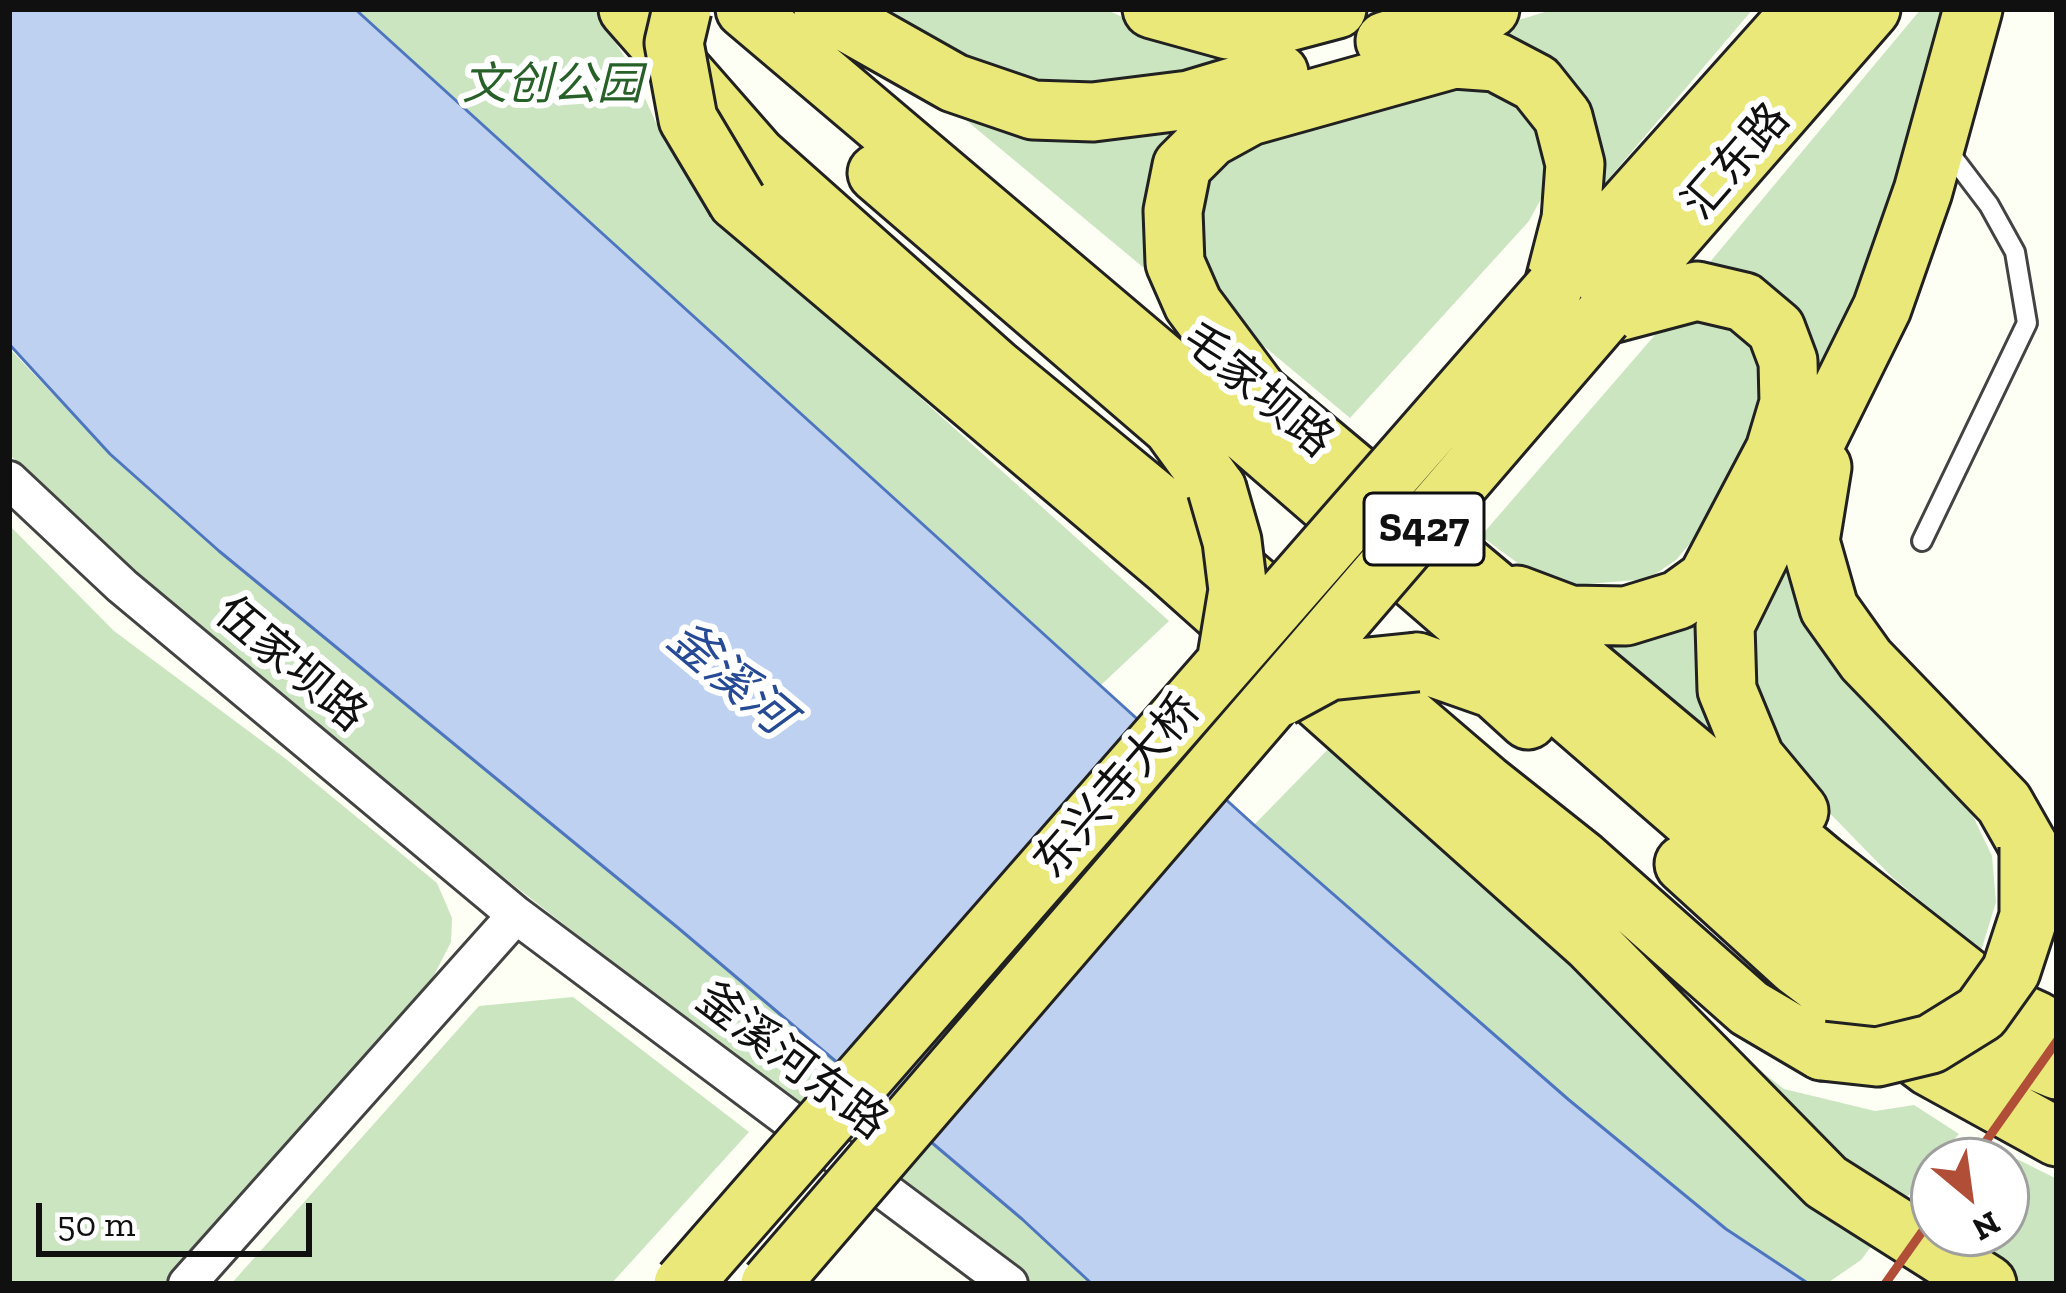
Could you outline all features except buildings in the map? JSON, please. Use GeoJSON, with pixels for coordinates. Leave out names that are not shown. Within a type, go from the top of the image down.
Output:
{"type":"FeatureCollection","features":[{"type":"Feature","properties":{"kind":"main road"},"geometry":{"type":"LineString","coordinates":[[628,9],[757,156],[994,368],[1582,860],[1749,1008],[1822,1051],[1877,1057],[1931,1044],[1981,1013],[2011,970],[2029,916],[2029,848],[2004,803],[1866,660],[1829,608],[1810,541],[1831,411]]}},
{"type":"Feature","properties":{"kind":"main road"},"geometry":{"type":"LineString","coordinates":[[682,9],[674,43],[688,119],[737,201],[1170,567],[1591,943],[1826,1182],[1988,1284]]}},
{"type":"Feature","properties":{"kind":"main road"},"geometry":{"type":"LineString","coordinates":[[697,9],[720,38],[1172,427],[1217,489],[1232,542],[1238,590],[1226,663]]}},
{"type":"Feature","properties":{"kind":"main road","name":"S427"},"geometry":{"type":"LineString","coordinates":[[745,9],[1228,418],[1823,934],[1988,1020]]}},
{"type":"Feature","properties":{"kind":"main road","name":"毛家坝路"},"geometry":{"type":"LineString","coordinates":[[803,9],[1821,862],[1988,1020],[2057,1070]]}},
{"type":"Feature","properties":{"kind":"main road"},"geometry":{"type":"LineString","coordinates":[[823,9],[954,83],[1033,110],[1093,112],[1189,100],[1490,9]]}},
{"type":"Feature","properties":{"kind":"main road"},"geometry":{"type":"LineString","coordinates":[[1152,9],[1228,30],[1337,9]]}},
{"type":"Feature","properties":{"kind":"main road","name":"汇东路"},"geometry":{"type":"LineString","coordinates":[[1553,289],[1803,9]]}},
{"type":"Feature","properties":{"kind":"main road","name":"汇东路"},"geometry":{"type":"LineString","coordinates":[[1603,316],[1871,9]]}},
{"type":"Feature","properties":{"kind":"main road"},"geometry":{"type":"LineString","coordinates":[[1973,9],[1938,138],[1882,308],[1724,625],[1727,690],[1755,758],[1988,1020]]}},
{"type":"Feature","properties":{"kind":"main road"},"geometry":{"type":"LineString","coordinates":[[1261,395],[1193,304],[1175,263],[1174,246],[1173,211],[1182,166],[1210,138],[1250,116],[1454,59],[1496,62],[1536,83],[1563,117],[1575,164],[1571,219],[1553,289]]}},
{"type":"Feature","properties":{"kind":"main road","name":"东兴寺大桥"},"geometry":{"type":"LineString","coordinates":[[682,1284],[1553,289]]}},
{"type":"Feature","properties":{"kind":"main road"},"geometry":{"type":"LineString","coordinates":[[1485,578],[1537,605],[1570,615],[1626,616],[1678,600],[1707,579],[1775,450],[1789,403],[1788,361],[1776,329],[1744,302],[1697,291],[1603,316]]}},
{"type":"Feature","properties":{"kind":"main road","name":"东兴寺大桥"},"geometry":{"type":"LineString","coordinates":[[770,1284],[1603,316]]}},
{"type":"Feature","properties":{"kind":"main road"},"geometry":{"type":"LineString","coordinates":[[1267,705],[1329,671],[1417,662],[1494,689],[1796,966],[1930,1066],[2057,1137]]}},
{"type":"Feature","properties":{"kind":"main road","name":"毛家坝路"},"geometry":{"type":"LineString","coordinates":[[1988,1020],[2057,1030]]}},
{"type":"Feature","properties":{"kind":"street","name":"伍家坝路"},"geometry":{"type":"LineString","coordinates":[[9,480],[122,586],[516,915]]}},
{"type":"Feature","properties":{"kind":"street"},"geometry":{"type":"LineString","coordinates":[[188,1284],[516,915]]}},
{"type":"Feature","properties":{"kind":"street","name":"釜溪河东路"},"geometry":{"type":"LineString","coordinates":[[516,915],[1009,1284]]}},
{"type":"Feature","properties":{"kind":"lane"},"geometry":{"type":"LineString","coordinates":[[1922,541],[2027,323],[2015,252],[1989,205],[1938,138]]}},
{"type":"Feature","properties":{"kind":"green space","name":"文创公园"},"geometry":{"type":"Polygon","coordinates":[[[355,9],[594,9],[631,67],[665,143],[695,182],[783,245],[877,359],[1169,621],[1101,685],[355,9]]]}},
{"type":"Feature","properties":{"kind":"green space"},"geometry":{"type":"Polygon","coordinates":[[[863,9],[1105,9],[1178,43],[1255,54],[1170,75],[1117,82],[1042,82],[979,67],[863,9]]]}},
{"type":"Feature","properties":{"kind":"green space"},"geometry":{"type":"Polygon","coordinates":[[[1555,9],[1753,9],[1600,189],[1482,31],[1555,9]]]}},
{"type":"Feature","properties":{"kind":"green space"},"geometry":{"type":"Polygon","coordinates":[[[1921,9],[1945,9],[1934,36],[1895,203],[1814,411],[1700,274],[1921,9]]]}},
{"type":"Feature","properties":{"kind":"green space"},"geometry":{"type":"Polygon","coordinates":[[[1436,81],[1485,82],[1524,106],[1544,140],[1548,165],[1543,195],[1529,221],[1350,418],[1235,322],[1191,246],[1200,186],[1228,148],[1436,81]]]}},
{"type":"Feature","properties":{"kind":"green space"},"geometry":{"type":"Polygon","coordinates":[[[937,96],[1192,116],[1169,137],[1151,171],[1148,199],[1156,278],[937,96]]]}},
{"type":"Feature","properties":{"kind":"green space"},"geometry":{"type":"Polygon","coordinates":[[[1696,318],[1724,323],[1760,363],[1762,426],[1704,527],[1676,560],[1648,579],[1575,585],[1527,570],[1481,536],[1661,328],[1696,318]]]}},
{"type":"Feature","properties":{"kind":"green space"},"geometry":{"type":"Polygon","coordinates":[[[9,348],[110,454],[219,551],[677,927],[1022,1219],[1092,1284],[1027,1284],[922,1194],[773,1088],[199,639],[9,454],[9,348]]]}},
{"type":"Feature","properties":{"kind":"green space"},"geometry":{"type":"Polygon","coordinates":[[[9,525],[114,631],[286,759],[437,883],[452,918],[451,942],[430,983],[163,1284],[9,1284],[9,525]]]}},
{"type":"Feature","properties":{"kind":"green space"},"geometry":{"type":"Polygon","coordinates":[[[1786,534],[1797,604],[1814,640],[1970,810],[1992,856],[1996,902],[1981,951],[1892,877],[1812,795],[1753,709],[1748,618],[1786,534]]]}},
{"type":"Feature","properties":{"kind":"green space"},"geometry":{"type":"Polygon","coordinates":[[[1713,594],[1731,760],[1577,634],[1713,594]]]}},
{"type":"Feature","properties":{"kind":"green space"},"geometry":{"type":"Polygon","coordinates":[[[1337,740],[1784,1089],[1875,1111],[1914,1105],[1959,1134],[1910,1137],[1910,1194],[1861,1260],[1826,1284],[1809,1284],[1726,1229],[1569,1100],[1254,825],[1337,740]]]}},
{"type":"Feature","properties":{"kind":"green space"},"geometry":{"type":"Polygon","coordinates":[[[573,997],[749,1132],[611,1284],[231,1284],[479,1006],[573,997]]]}},
{"type":"Feature","properties":{"kind":"green space"},"geometry":{"type":"Polygon","coordinates":[[[2030,1166],[2057,1179],[2057,1284],[1919,1284],[1939,1257],[2030,1257],[2030,1166]]]}},
{"type":"Feature","properties":{"kind":"water","name":"釜溪河"},"geometry":{"type":"Polygon","coordinates":[[[9,9],[355,9],[1254,825],[1569,1100],[1726,1229],[1809,1284],[1092,1284],[1022,1219],[677,927],[219,551],[110,454],[9,344],[9,9]]]}},
{"type":"Feature","properties":{"kind":"railway"},"geometry":{"type":"LineString","coordinates":[[1989,1137],[2057,1041]]}},
{"type":"Feature","properties":{"kind":"railway"},"geometry":{"type":"LineString","coordinates":[[1885,1284],[1910,1249]]}}]}
